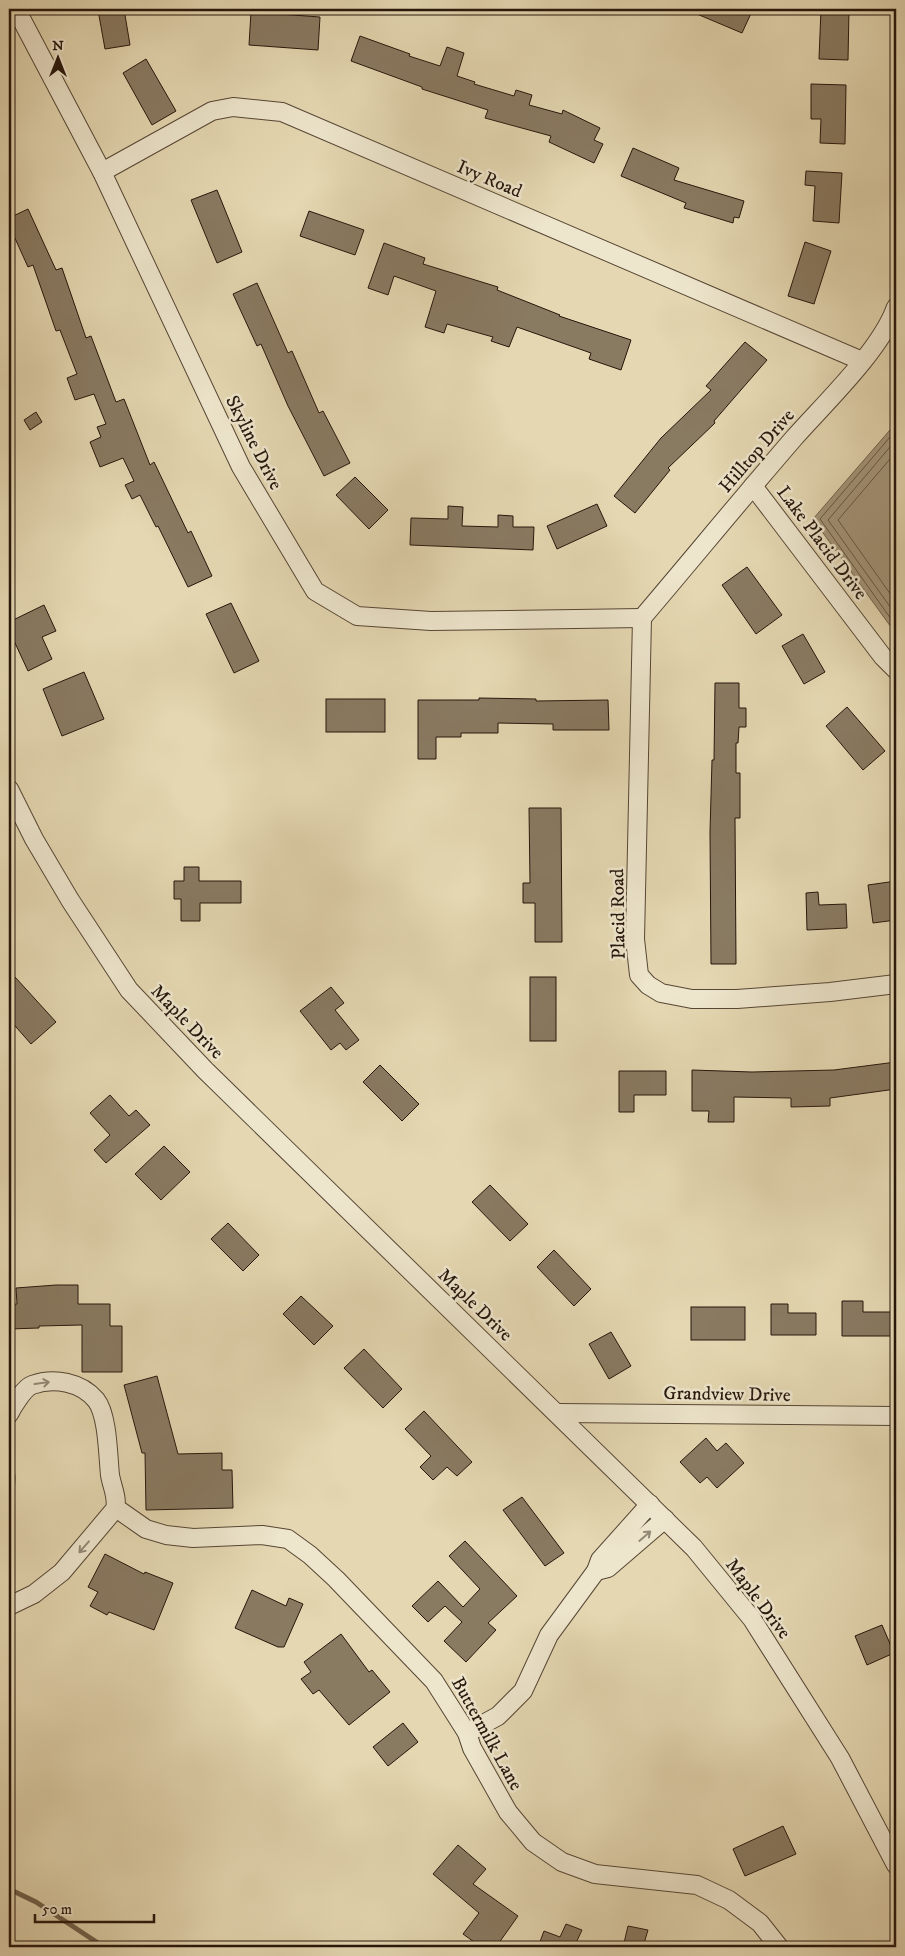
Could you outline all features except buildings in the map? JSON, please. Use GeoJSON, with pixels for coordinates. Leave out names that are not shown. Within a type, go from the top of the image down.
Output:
{"type":"FeatureCollection","features":[{"type":"Feature","properties":{"kind":"street","name":"Skyline Drive"},"geometry":{"type":"LineString","coordinates":[[16,9],[102,172],[241,467],[316,591],[357,616],[431,621],[642,618]]}},
{"type":"Feature","properties":{"kind":"street","name":"Ivy Road"},"geometry":{"type":"LineString","coordinates":[[102,172],[212,111],[233,108],[282,112],[862,361]]}},
{"type":"Feature","properties":{"kind":"street","name":"Hilltop Drive"},"geometry":{"type":"LineString","coordinates":[[642,618],[753,486],[862,361],[880,336],[896,307]]}},
{"type":"Feature","properties":{"kind":"street","name":"Lake Placid Drive"},"geometry":{"type":"LineString","coordinates":[[753,486],[896,670]]}},
{"type":"Feature","properties":{"kind":"street","name":"Placid Road"},"geometry":{"type":"LineString","coordinates":[[642,618],[636,939],[639,975],[648,985],[661,993],[692,999],[737,999],[830,992],[896,984]]}},
{"type":"Feature","properties":{"kind":"street","name":"Maple Drive"},"geometry":{"type":"LineString","coordinates":[[9,789],[34,839],[129,990],[205,1070],[694,1548],[752,1619],[840,1758],[896,1865]]}},
{"type":"Feature","properties":{"kind":"street"},"geometry":{"type":"LineString","coordinates":[[9,1414],[15,1402],[31,1385],[62,1381],[80,1386],[97,1401],[105,1424],[111,1480],[117,1503],[116,1508],[62,1572],[34,1594],[9,1606]]}},
{"type":"Feature","properties":{"kind":"street","name":"Grandview Drive"},"geometry":{"type":"LineString","coordinates":[[557,1413],[896,1416]]}},
{"type":"Feature","properties":{"kind":"street"},"geometry":{"type":"LineString","coordinates":[[467,1733],[498,1716],[523,1691],[548,1635],[596,1571],[608,1568],[650,1504]]}},
{"type":"Feature","properties":{"kind":"street","name":"Buttermilk Lane"},"geometry":{"type":"LineString","coordinates":[[116,1508],[146,1529],[166,1536],[193,1538],[262,1535],[288,1539],[310,1554],[434,1681],[467,1733],[472,1748],[508,1812],[532,1842],[562,1862],[595,1874],[697,1886],[729,1900],[760,1923],[779,1947]]}},
{"type":"Feature","properties":{"kind":"street"},"geometry":{"type":"LineString","coordinates":[[624,1544],[665,1519]]}},
{"type":"Feature","properties":{"kind":"lane"},"geometry":{"type":"LineString","coordinates":[[9,1467],[9,1493]]}},
{"type":"Feature","properties":{"kind":"water"},"geometry":{"type":"Polygon","coordinates":[[[896,423],[896,634],[813,519],[896,423]]]}},
{"type":"Feature","properties":{"kind":"waterway"},"geometry":{"type":"LineString","coordinates":[[9,1889],[36,1902],[104,1947]]}}]}
